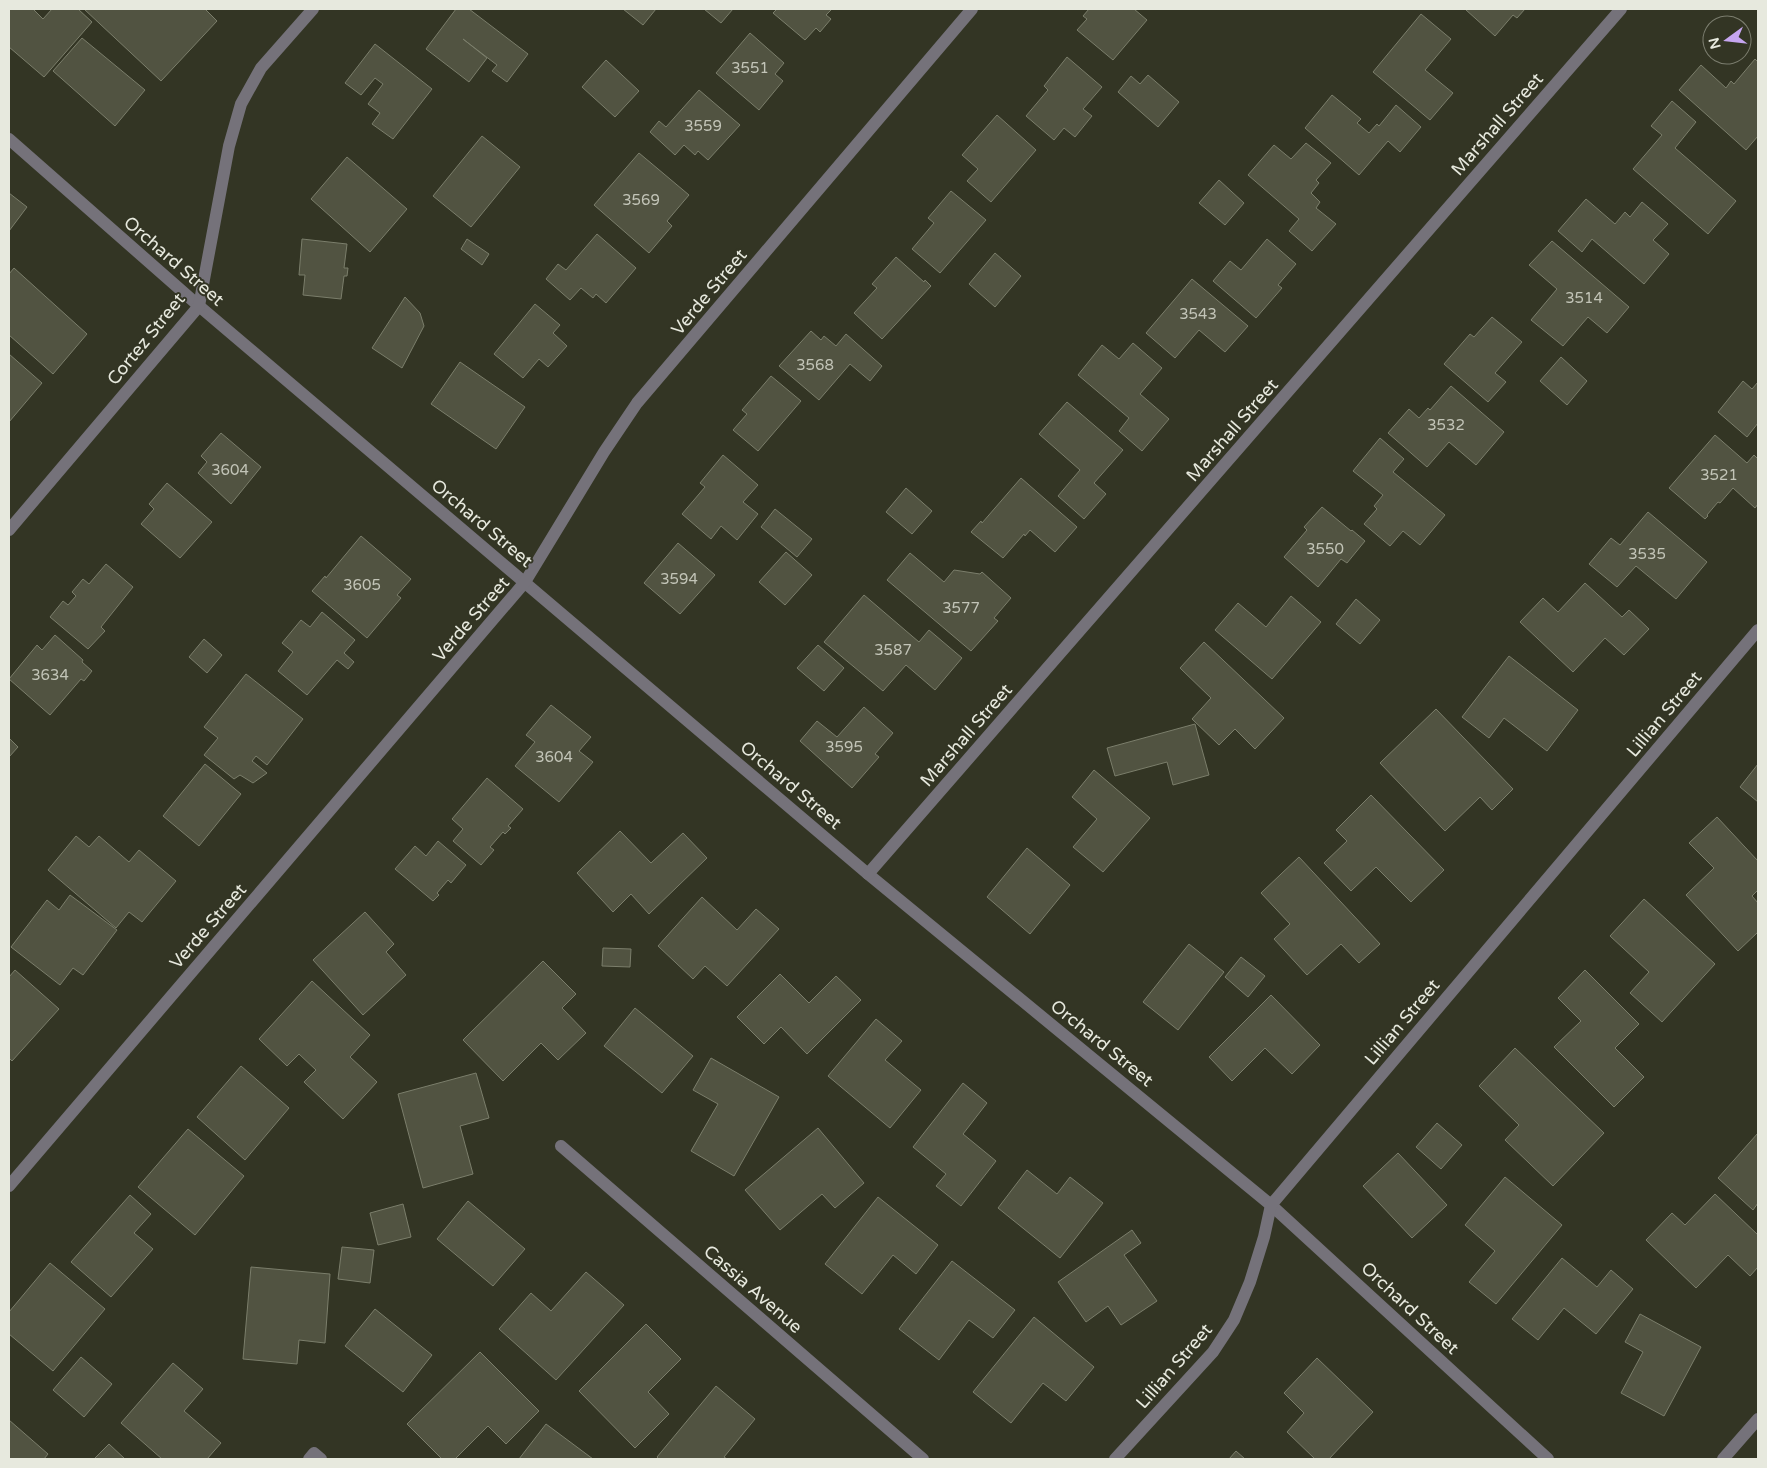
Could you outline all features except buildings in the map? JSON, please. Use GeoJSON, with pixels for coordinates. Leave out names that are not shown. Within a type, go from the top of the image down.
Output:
{"type":"FeatureCollection","features":[{"type":"Feature","properties":{"kind":"street","name":"Cortez Street"},"geometry":{"type":"LineString","coordinates":[[9,530],[199,306],[229,146],[241,104],[261,68],[313,9]]}},
{"type":"Feature","properties":{"kind":"street","name":"Verde Street"},"geometry":{"type":"LineString","coordinates":[[9,1186],[525,582],[604,452],[637,403],[972,9]]}},
{"type":"Feature","properties":{"kind":"street","name":"Marshall Street"},"geometry":{"type":"LineString","coordinates":[[868,874],[1621,9]]}},
{"type":"Feature","properties":{"kind":"street","name":"Orchard Street"},"geometry":{"type":"LineString","coordinates":[[9,139],[199,306],[868,874],[1271,1205],[1548,1459]]}},
{"type":"Feature","properties":{"kind":"street","name":"Lillian Street"},"geometry":{"type":"LineString","coordinates":[[1115,1459],[1213,1352],[1234,1320],[1250,1282],[1264,1238],[1271,1205],[1758,630]]}},
{"type":"Feature","properties":{"kind":"street","name":"Cassia Avenue"},"geometry":{"type":"LineString","coordinates":[[561,1146],[923,1459]]}},
{"type":"Feature","properties":{"kind":"street"},"geometry":{"type":"LineString","coordinates":[[1723,1459],[1758,1419]]}}]}
